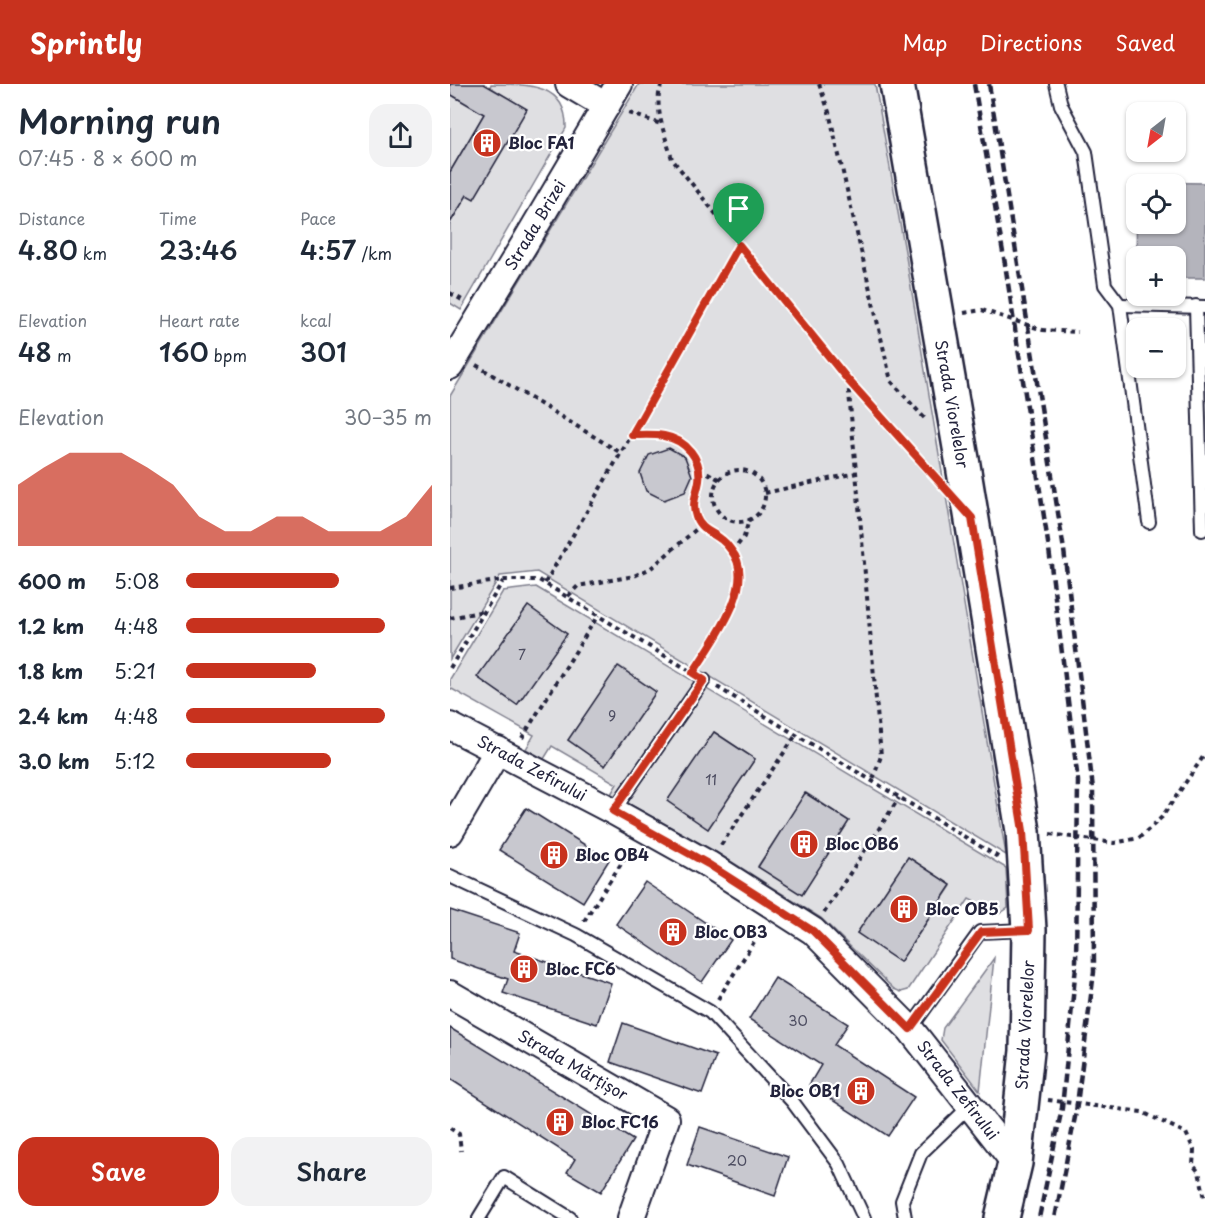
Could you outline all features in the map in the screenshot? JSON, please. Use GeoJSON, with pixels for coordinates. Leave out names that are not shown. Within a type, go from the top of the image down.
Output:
{"type":"FeatureCollection","features":[{"type":"Feature","properties":{"kind":"street"},"geometry":{"type":"LineString","coordinates":[[569,84],[612,95]]}},
{"type":"Feature","properties":{"kind":"street","name":"Strada Viorelelor"},"geometry":{"type":"LineString","coordinates":[[897,84],[1023,831],[1029,930],[1027,1051],[1015,1163],[1002,1218]]}},
{"type":"Feature","properties":{"kind":"street","name":"Strada Brizei"},"geometry":{"type":"LineString","coordinates":[[454,360],[612,95]]}},
{"type":"Feature","properties":{"kind":"street","name":"Strada Zefirului"},"geometry":{"type":"LineString","coordinates":[[450,726],[505,753],[708,864],[813,931],[910,1029],[1015,1163]]}},
{"type":"Feature","properties":{"kind":"street"},"geometry":{"type":"LineString","coordinates":[[450,832],[505,753]]}},
{"type":"Feature","properties":{"kind":"street","name":"Strada Mărțișor"},"geometry":{"type":"LineString","coordinates":[[450,994],[666,1119],[631,1218]]}},
{"type":"Feature","properties":{"kind":"lane"},"geometry":{"type":"LineString","coordinates":[[1056,84],[1061,105],[1086,152],[1105,285],[1120,305],[1149,522]]}},
{"type":"Feature","properties":{"kind":"lane"},"geometry":{"type":"LineString","coordinates":[[1120,305],[1200,307],[1202,530]]}},
{"type":"Feature","properties":{"kind":"lane"},"geometry":{"type":"LineString","coordinates":[[613,811],[704,680]]}},
{"type":"Feature","properties":{"kind":"lane"},"geometry":{"type":"LineString","coordinates":[[450,876],[576,935],[710,1012],[792,1101],[839,1164],[864,1218]]}},
{"type":"Feature","properties":{"kind":"lane"},"geometry":{"type":"LineString","coordinates":[[910,1029],[981,932],[1029,930]]}},
{"type":"Feature","properties":{"kind":"lane"},"geometry":{"type":"LineString","coordinates":[[905,1218],[902,1202],[921,1153],[970,1106]]}},
{"type":"Feature","properties":{"kind":"lane"},"geometry":{"type":"LineString","coordinates":[[479,1218],[504,1177],[570,1218]]}},
{"type":"Feature","properties":{"kind":"path"},"geometry":{"type":"LineString","coordinates":[[662,84],[657,92],[661,124],[672,159],[848,380],[941,483]]}},
{"type":"Feature","properties":{"kind":"path"},"geometry":{"type":"LineString","coordinates":[[819,84],[829,112],[891,381],[930,424]]}},
{"type":"Feature","properties":{"kind":"path"},"geometry":{"type":"LineString","coordinates":[[612,95],[661,124]]}},
{"type":"Feature","properties":{"kind":"path"},"geometry":{"type":"LineString","coordinates":[[546,583],[739,245]]}},
{"type":"Feature","properties":{"kind":"path"},"geometry":{"type":"LineString","coordinates":[[941,341],[954,321],[966,311],[982,310],[1044,330],[1078,332]]}},
{"type":"Feature","properties":{"kind":"path"},"geometry":{"type":"LineString","coordinates":[[454,360],[621,453]]}},
{"type":"Feature","properties":{"kind":"path"},"geometry":{"type":"LineString","coordinates":[[848,380],[881,756],[872,782]]}},
{"type":"Feature","properties":{"kind":"path"},"geometry":{"type":"LineString","coordinates":[[450,588],[503,580],[539,580],[693,673],[730,613],[740,583],[738,558],[723,541],[700,526],[695,515],[693,501],[699,481],[699,463],[688,447],[666,436],[632,435]]}},
{"type":"Feature","properties":{"kind":"path"},"geometry":{"type":"LineString","coordinates":[[699,470],[720,480]]}},
{"type":"Feature","properties":{"kind":"path"},"geometry":{"type":"LineString","coordinates":[[732,552],[744,537],[749,520],[762,509],[765,501],[763,484],[750,473],[734,471],[720,480],[714,495],[718,511],[732,521],[749,520]]}},
{"type":"Feature","properties":{"kind":"path"},"geometry":{"type":"LineString","coordinates":[[765,493],[856,473]]}},
{"type":"Feature","properties":{"kind":"path"},"geometry":{"type":"LineString","coordinates":[[567,596],[578,586],[634,576],[651,568],[700,526]]}},
{"type":"Feature","properties":{"kind":"path"},"geometry":{"type":"LineString","coordinates":[[450,668],[503,580]]}},
{"type":"Feature","properties":{"kind":"path"},"geometry":{"type":"LineString","coordinates":[[450,618],[485,611]]}},
{"type":"Feature","properties":{"kind":"path"},"geometry":{"type":"LineString","coordinates":[[505,753],[598,615]]}},
{"type":"Feature","properties":{"kind":"path"},"geometry":{"type":"LineString","coordinates":[[704,680],[1024,873]]}},
{"type":"Feature","properties":{"kind":"path"},"geometry":{"type":"LineString","coordinates":[[720,846],[796,735]]}},
{"type":"Feature","properties":{"kind":"path"},"geometry":{"type":"LineString","coordinates":[[1023,831],[1114,843],[1139,838],[1162,817],[1205,754]]}},
{"type":"Feature","properties":{"kind":"path"},"geometry":{"type":"LineString","coordinates":[[820,920],[899,798]]}},
{"type":"Feature","properties":{"kind":"path"},"geometry":{"type":"LineString","coordinates":[[576,935],[632,847]]}},
{"type":"Feature","properties":{"kind":"path"},"geometry":{"type":"LineString","coordinates":[[710,1012],[765,924]]}},
{"type":"Feature","properties":{"kind":"path"},"geometry":{"type":"LineString","coordinates":[[1022,1095],[1077,1105],[1142,1112],[1186,1133],[1194,1150],[1193,1166],[1198,1172],[1205,1198]]}},
{"type":"Feature","properties":{"kind":"path"},"geometry":{"type":"LineString","coordinates":[[450,1128],[459,1134],[461,1151]]}},
{"type":"Feature","properties":{"kind":"shaded area"},"geometry":{"type":"Polygon","coordinates":[[[491,84],[532,86],[553,95],[565,113],[566,128],[461,310],[450,303],[450,223],[526,109],[490,87],[491,84]]]}},
{"type":"Feature","properties":{"kind":"shaded area"},"geometry":{"type":"Polygon","coordinates":[[[639,84],[875,84],[1006,855],[537,572],[500,576],[450,659],[450,396],[639,84]]]}},
{"type":"Feature","properties":{"kind":"shaded area"},"geometry":{"type":"Polygon","coordinates":[[[450,94],[484,114],[450,172],[450,94]]]}},
{"type":"Feature","properties":{"kind":"shaded area"},"geometry":{"type":"Polygon","coordinates":[[[1186,183],[1205,183],[1205,278],[1186,278],[1186,246],[1136,246],[1136,234],[1186,234],[1186,183]]]}},
{"type":"Feature","properties":{"kind":"shaded area"},"geometry":{"type":"Polygon","coordinates":[[[536,587],[1006,868],[1008,908],[999,914],[969,899],[908,990],[901,992],[894,989],[821,918],[716,852],[611,794],[617,784],[552,746],[544,759],[526,749],[534,735],[450,688],[450,679],[503,591],[536,587]],[[528,606],[478,677],[517,704],[567,634],[528,606]],[[619,666],[568,740],[605,766],[656,692],[619,666]],[[714,732],[668,801],[708,829],[755,759],[714,732]],[[806,793],[758,866],[802,894],[849,821],[806,793]],[[908,857],[857,933],[900,962],[951,886],[908,857]]]}},
{"type":"Feature","properties":{"kind":"shaded area"},"geometry":{"type":"Polygon","coordinates":[[[994,958],[980,1091],[941,1040],[943,1028],[994,958]]]}},
{"type":"Feature","properties":{"kind":"building","name":"Bloc FA1"},"geometry":{"type":"Polygon","coordinates":[[[450,84],[484,84],[527,109],[474,199],[467,195],[450,223],[450,172],[484,114],[450,94],[450,84]]]}},
{"type":"Feature","properties":{"kind":"building"},"geometry":{"type":"Polygon","coordinates":[[[669,448],[685,457],[692,476],[685,492],[664,500],[646,491],[640,473],[649,455],[669,448]]]}},
{"type":"Feature","properties":{"kind":"building"},"geometry":{"type":"Polygon","coordinates":[[[528,606],[567,634],[517,705],[477,677],[528,606]]]}},
{"type":"Feature","properties":{"kind":"building"},"geometry":{"type":"Polygon","coordinates":[[[618,666],[656,692],[605,766],[568,740],[618,666]]]}},
{"type":"Feature","properties":{"kind":"building"},"geometry":{"type":"Polygon","coordinates":[[[714,732],[755,759],[708,829],[667,801],[714,732]]]}},
{"type":"Feature","properties":{"kind":"building","name":"Bloc OB6"},"geometry":{"type":"Polygon","coordinates":[[[805,793],[849,821],[802,895],[758,867],[805,793]]]}},
{"type":"Feature","properties":{"kind":"building","name":"Bloc OB4"},"geometry":{"type":"Polygon","coordinates":[[[526,808],[609,860],[583,902],[499,850],[526,808]]]}},
{"type":"Feature","properties":{"kind":"building","name":"Bloc OB5"},"geometry":{"type":"Polygon","coordinates":[[[908,857],[951,885],[900,962],[857,933],[908,857]]]}},
{"type":"Feature","properties":{"kind":"building","name":"Bloc OB3"},"geometry":{"type":"Polygon","coordinates":[[[645,882],[731,940],[702,982],[616,924],[645,882]]]}},
{"type":"Feature","properties":{"kind":"building","name":"Bloc FC6"},"geometry":{"type":"Polygon","coordinates":[[[450,910],[520,933],[514,951],[611,983],[597,1024],[503,993],[508,979],[450,959],[450,910]]]}},
{"type":"Feature","properties":{"kind":"building"},"geometry":{"type":"Polygon","coordinates":[[[775,978],[848,1024],[834,1045],[914,1097],[888,1136],[809,1085],[821,1065],[749,1019],[775,978]]]}},
{"type":"Feature","properties":{"kind":"building"},"geometry":{"type":"Polygon","coordinates":[[[623,1023],[716,1056],[702,1094],[610,1062],[623,1023]]]}},
{"type":"Feature","properties":{"kind":"building","name":"Bloc FC16"},"geometry":{"type":"Polygon","coordinates":[[[450,1028],[633,1140],[601,1192],[567,1172],[575,1159],[450,1079],[450,1028]]]}},
{"type":"Feature","properties":{"kind":"building"},"geometry":{"type":"Polygon","coordinates":[[[700,1127],[788,1157],[775,1196],[687,1165],[700,1127]]]}},
{"type":"Feature","properties":{"kind":"railway"},"geometry":{"type":"LineString","coordinates":[[974,84],[1005,264],[1049,549],[1078,781],[1076,966],[1062,1108],[1039,1218]]}},
{"type":"Feature","properties":{"kind":"railway"},"geometry":{"type":"LineString","coordinates":[[989,84],[1064,550],[1093,789],[1094,972],[1076,1112],[1055,1218]]}},
{"type":"Feature","properties":{"kind":"place","name":"Bloc FA1"},"geometry":{"type":"Point","coordinates":[487,143]}},
{"type":"Feature","properties":{"kind":"place","name":"Bloc OB6"},"geometry":{"type":"Point","coordinates":[804,844]}},
{"type":"Feature","properties":{"kind":"place","name":"Bloc OB4"},"geometry":{"type":"Point","coordinates":[554,855]}},
{"type":"Feature","properties":{"kind":"place","name":"Bloc OB5"},"geometry":{"type":"Point","coordinates":[904,909]}},
{"type":"Feature","properties":{"kind":"place","name":"Bloc OB3"},"geometry":{"type":"Point","coordinates":[673,932]}},
{"type":"Feature","properties":{"kind":"place","name":"Bloc FC6"},"geometry":{"type":"Point","coordinates":[524,969]}},
{"type":"Feature","properties":{"kind":"place","name":"Bloc OB1"},"geometry":{"type":"Point","coordinates":[861,1091]}},
{"type":"Feature","properties":{"kind":"place","name":"Bloc FC16"},"geometry":{"type":"Point","coordinates":[560,1122]}},
{"type":"Feature","properties":{"kind":"route"},"geometry":{"type":"LineString","coordinates":[[739,245],[848,380],[972,518],[1023,831],[1029,930],[981,932],[910,1029],[813,931],[708,864],[613,811],[704,680],[693,673],[730,613],[740,583],[738,558],[723,541],[700,526],[695,515],[693,501],[699,481],[699,463],[688,447],[666,436],[632,435],[739,245]]}}]}
